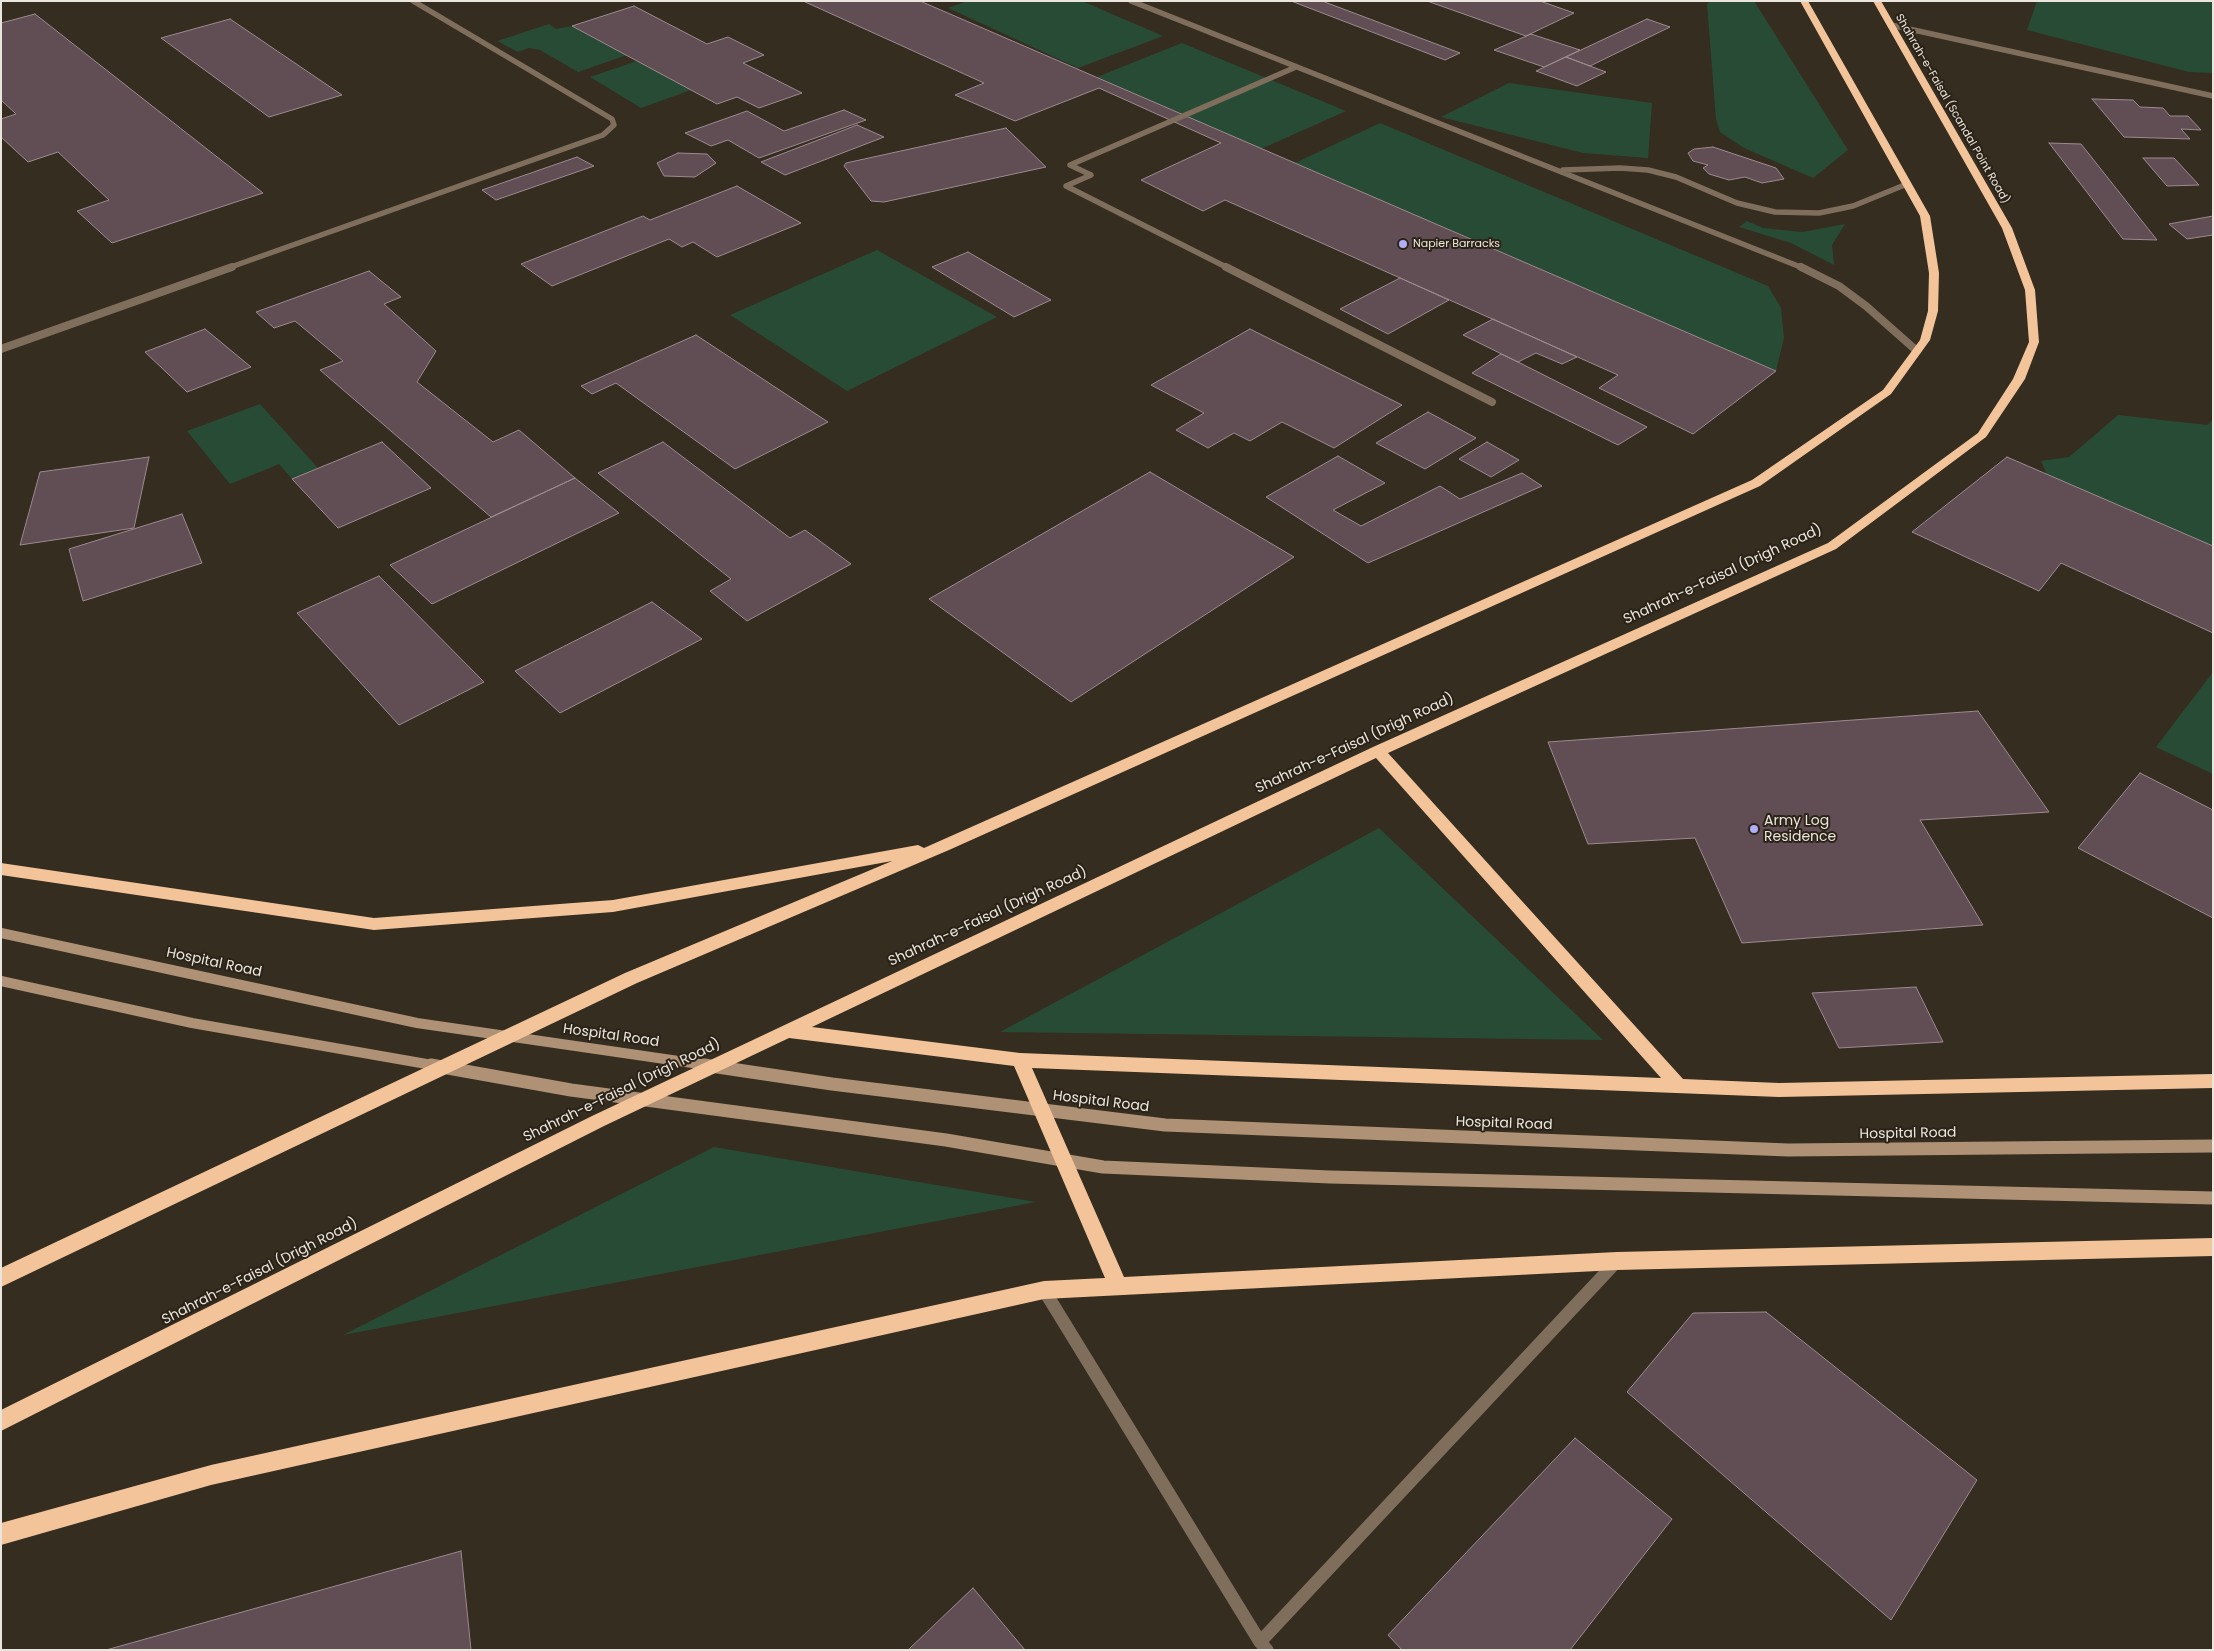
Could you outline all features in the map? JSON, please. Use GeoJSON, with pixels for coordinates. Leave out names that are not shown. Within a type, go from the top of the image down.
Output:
{"type":"FeatureCollection","features":[{"type":"Feature","properties":{"kind":"highway"},"geometry":{"type":"LineString","coordinates":[[1,1278],[631,978],[944,846],[1756,483],[1887,392],[1924,340],[1933,311],[1934,273],[1925,216],[1804,1]]}},
{"type":"Feature","properties":{"kind":"highway","name":"Shahrah-e-Faisal (Scandal Point Road)"},"geometry":{"type":"LineString","coordinates":[[1877,1],[2007,228],[2030,290],[2034,342],[2019,379],[1982,434]]}},
{"type":"Feature","properties":{"kind":"highway","name":"Shahrah-e-Faisal (Drigh Road)"},"geometry":{"type":"LineString","coordinates":[[1,1421],[598,1121],[1378,752],[1832,546],[1982,434]]}},
{"type":"Feature","properties":{"kind":"highway"},"geometry":{"type":"LineString","coordinates":[[1378,752],[1680,1086]]}},
{"type":"Feature","properties":{"kind":"highway"},"geometry":{"type":"LineString","coordinates":[[1,869],[374,924],[613,906],[944,846]]}},
{"type":"Feature","properties":{"kind":"highway"},"geometry":{"type":"LineString","coordinates":[[788,1031],[1020,1060],[1779,1090],[2213,1081]]}},
{"type":"Feature","properties":{"kind":"highway"},"geometry":{"type":"LineString","coordinates":[[1020,1060],[1118,1286]]}},
{"type":"Feature","properties":{"kind":"highway"},"geometry":{"type":"LineString","coordinates":[[1,1534],[211,1475],[1044,1290],[1617,1261],[2213,1247]]}},
{"type":"Feature","properties":{"kind":"main road","name":"Hospital Road"},"geometry":{"type":"LineString","coordinates":[[1,933],[416,1022],[832,1084],[1165,1125],[1788,1150],[2213,1146]]}},
{"type":"Feature","properties":{"kind":"main road"},"geometry":{"type":"LineString","coordinates":[[1,981],[192,1024],[561,1088],[946,1140],[1103,1167],[1330,1178],[2213,1198]]}},
{"type":"Feature","properties":{"kind":"lane"},"geometry":{"type":"LineString","coordinates":[[1,349],[603,134],[614,125],[612,119],[413,1]]}},
{"type":"Feature","properties":{"kind":"lane"},"geometry":{"type":"LineString","coordinates":[[1131,1],[1795,264],[1839,286],[1866,306],[1917,351]]}},
{"type":"Feature","properties":{"kind":"lane"},"geometry":{"type":"LineString","coordinates":[[1891,25],[2213,96]]}},
{"type":"Feature","properties":{"kind":"lane"},"geometry":{"type":"LineString","coordinates":[[1296,67],[1070,165],[1090,175],[1066,186],[1492,402]]}},
{"type":"Feature","properties":{"kind":"lane"},"geometry":{"type":"LineString","coordinates":[[1559,170],[1620,168],[1648,170],[1676,176],[1737,203],[1775,212],[1819,213],[1845,208],[1907,184]]}},
{"type":"Feature","properties":{"kind":"lane"},"geometry":{"type":"LineString","coordinates":[[1044,1290],[1264,1646],[1617,1261]]}},
{"type":"Feature","properties":{"kind":"green space"},"geometry":{"type":"Polygon","coordinates":[[[968,1],[1082,1],[1163,36],[1078,68],[948,8],[968,1]]]}},
{"type":"Feature","properties":{"kind":"green space"},"geometry":{"type":"Polygon","coordinates":[[[1710,1],[1754,1],[1848,150],[1813,178],[1744,148],[1720,132],[1716,119],[1707,4],[1710,1]]]}},
{"type":"Feature","properties":{"kind":"green space"},"geometry":{"type":"Polygon","coordinates":[[[2037,1],[2213,1],[2213,73],[2189,72],[2027,30],[2037,1]]]}},
{"type":"Feature","properties":{"kind":"green space"},"geometry":{"type":"Polygon","coordinates":[[[549,24],[556,29],[572,26],[627,55],[578,72],[540,50],[529,48],[518,52],[497,41],[549,24]]]}},
{"type":"Feature","properties":{"kind":"green space"},"geometry":{"type":"Polygon","coordinates":[[[1182,43],[1346,111],[1261,149],[1097,77],[1182,43]]]}},
{"type":"Feature","properties":{"kind":"green space"},"geometry":{"type":"Polygon","coordinates":[[[637,61],[691,90],[641,108],[590,77],[637,61]]]}},
{"type":"Feature","properties":{"kind":"green space"},"geometry":{"type":"Polygon","coordinates":[[[1509,83],[1652,103],[1648,158],[1583,153],[1441,117],[1509,83]]]}},
{"type":"Feature","properties":{"kind":"green space"},"geometry":{"type":"Polygon","coordinates":[[[1380,123],[1768,286],[1781,308],[1784,338],[1776,371],[1295,163],[1380,123]]]}},
{"type":"Feature","properties":{"kind":"green space"},"geometry":{"type":"Polygon","coordinates":[[[1747,221],[1763,228],[1802,232],[1845,224],[1832,245],[1834,265],[1791,243],[1739,227],[1747,221]]]}},
{"type":"Feature","properties":{"kind":"green space"},"geometry":{"type":"Polygon","coordinates":[[[877,250],[997,317],[847,391],[730,315],[877,250]]]}},
{"type":"Feature","properties":{"kind":"green space"},"geometry":{"type":"Polygon","coordinates":[[[260,404],[319,469],[292,479],[279,464],[230,484],[187,431],[260,404]]]}},
{"type":"Feature","properties":{"kind":"green space"},"geometry":{"type":"Polygon","coordinates":[[[2118,415],[2207,425],[2213,420],[2213,546],[2047,475],[2041,461],[2069,457],[2118,415]]]}},
{"type":"Feature","properties":{"kind":"green space"},"geometry":{"type":"Polygon","coordinates":[[[2213,672],[2213,774],[2156,747],[2213,672]]]}},
{"type":"Feature","properties":{"kind":"green space"},"geometry":{"type":"Polygon","coordinates":[[[1379,828],[1603,1040],[1000,1032],[1379,828]]]}},
{"type":"Feature","properties":{"kind":"green space"},"geometry":{"type":"Polygon","coordinates":[[[714,1147],[1036,1202],[343,1335],[714,1147]]]}},
{"type":"Feature","properties":{"kind":"building","name":"Napier Barracks"},"geometry":{"type":"Polygon","coordinates":[[[803,1],[920,1],[1776,371],[1693,434],[1599,388],[1618,375],[1225,200],[1203,211],[1141,180],[1221,143],[1099,88],[1015,121],[955,95],[984,83],[803,1]]]}},
{"type":"Feature","properties":{"kind":"building"},"geometry":{"type":"Polygon","coordinates":[[[1291,1],[1322,1],[1460,53],[1445,60],[1291,1]]]}},
{"type":"Feature","properties":{"kind":"building"},"geometry":{"type":"Polygon","coordinates":[[[1427,1],[1540,1],[1574,13],[1526,36],[1427,1]]]}},
{"type":"Feature","properties":{"kind":"building"},"geometry":{"type":"Polygon","coordinates":[[[634,6],[707,44],[728,37],[764,55],[743,63],[802,93],[759,108],[737,97],[717,104],[572,26],[634,6]]]}},
{"type":"Feature","properties":{"kind":"building"},"geometry":{"type":"Polygon","coordinates":[[[35,14],[263,193],[112,243],[77,211],[109,200],[58,152],[28,162],[1,137],[1,119],[16,114],[1,100],[1,23],[35,14]]]}},
{"type":"Feature","properties":{"kind":"building"},"geometry":{"type":"Polygon","coordinates":[[[230,19],[342,95],[269,117],[161,38],[230,19]]]}},
{"type":"Feature","properties":{"kind":"building"},"geometry":{"type":"Polygon","coordinates":[[[1647,19],[1670,27],[1590,66],[1566,57],[1647,19]]]}},
{"type":"Feature","properties":{"kind":"building"},"geometry":{"type":"Polygon","coordinates":[[[1531,34],[1580,50],[1544,67],[1494,50],[1531,34]]]}},
{"type":"Feature","properties":{"kind":"building"},"geometry":{"type":"Polygon","coordinates":[[[1566,57],[1606,72],[1577,86],[1536,71],[1566,57]]]}},
{"type":"Feature","properties":{"kind":"building"},"geometry":{"type":"Polygon","coordinates":[[[2092,99],[2133,100],[2140,107],[2163,108],[2170,116],[2188,116],[2201,130],[2181,129],[2190,139],[2124,137],[2092,99]]]}},
{"type":"Feature","properties":{"kind":"building"},"geometry":{"type":"Polygon","coordinates":[[[844,110],[866,120],[759,158],[728,140],[711,146],[685,133],[747,111],[784,131],[844,110]]]}},
{"type":"Feature","properties":{"kind":"building"},"geometry":{"type":"Polygon","coordinates":[[[857,125],[884,137],[785,175],[761,162],[857,125]]]}},
{"type":"Feature","properties":{"kind":"building"},"geometry":{"type":"Polygon","coordinates":[[[1006,128],[1046,167],[884,202],[871,201],[844,166],[846,163],[1006,128]]]}},
{"type":"Feature","properties":{"kind":"building"},"geometry":{"type":"Polygon","coordinates":[[[2049,143],[2081,144],[2157,240],[2123,239],[2049,143]]]}},
{"type":"Feature","properties":{"kind":"building"},"geometry":{"type":"Polygon","coordinates":[[[1713,147],[1776,168],[1784,179],[1762,183],[1745,177],[1729,180],[1709,174],[1703,168],[1708,165],[1693,161],[1688,153],[1694,149],[1713,147]]]}},
{"type":"Feature","properties":{"kind":"building"},"geometry":{"type":"Polygon","coordinates":[[[678,153],[707,154],[716,163],[695,177],[664,176],[657,163],[678,153]]]}},
{"type":"Feature","properties":{"kind":"building"},"geometry":{"type":"Polygon","coordinates":[[[577,157],[594,166],[496,200],[482,190],[577,157]]]}},
{"type":"Feature","properties":{"kind":"building"},"geometry":{"type":"Polygon","coordinates":[[[2143,158],[2174,158],[2199,185],[2167,186],[2143,158]]]}},
{"type":"Feature","properties":{"kind":"building"},"geometry":{"type":"Polygon","coordinates":[[[737,186],[801,223],[717,257],[693,242],[682,247],[669,239],[552,286],[521,264],[643,216],[650,220],[737,186]]]}},
{"type":"Feature","properties":{"kind":"building"},"geometry":{"type":"Polygon","coordinates":[[[2213,216],[2213,235],[2187,239],[2169,224],[2213,216]]]}},
{"type":"Feature","properties":{"kind":"building"},"geometry":{"type":"Polygon","coordinates":[[[968,252],[1051,300],[1014,317],[932,267],[968,252]]]}},
{"type":"Feature","properties":{"kind":"building"},"geometry":{"type":"Polygon","coordinates":[[[369,271],[401,297],[384,304],[436,351],[417,382],[493,442],[519,430],[575,478],[491,517],[320,370],[343,361],[295,321],[274,328],[256,312],[369,271]]]}},
{"type":"Feature","properties":{"kind":"building"},"geometry":{"type":"Polygon","coordinates":[[[1400,278],[1449,300],[1388,334],[1340,309],[1400,278]]]}},
{"type":"Feature","properties":{"kind":"building"},"geometry":{"type":"Polygon","coordinates":[[[1493,319],[1577,357],[1562,364],[1536,353],[1518,362],[1463,335],[1493,319]]]}},
{"type":"Feature","properties":{"kind":"building"},"geometry":{"type":"Polygon","coordinates":[[[205,329],[251,367],[187,392],[145,352],[205,329]]]}},
{"type":"Feature","properties":{"kind":"building"},"geometry":{"type":"Polygon","coordinates":[[[1250,329],[1402,405],[1334,448],[1282,422],[1250,441],[1234,433],[1208,448],[1176,430],[1204,413],[1151,385],[1250,329]]]}},
{"type":"Feature","properties":{"kind":"building"},"geometry":{"type":"Polygon","coordinates":[[[696,335],[828,422],[735,469],[616,383],[592,394],[581,386],[696,335]]]}},
{"type":"Feature","properties":{"kind":"building"},"geometry":{"type":"Polygon","coordinates":[[[1501,354],[1647,427],[1618,445],[1472,373],[1501,354]]]}},
{"type":"Feature","properties":{"kind":"building"},"geometry":{"type":"Polygon","coordinates":[[[1428,412],[1476,438],[1425,469],[1376,443],[1428,412]]]}},
{"type":"Feature","properties":{"kind":"building"},"geometry":{"type":"Polygon","coordinates":[[[382,442],[431,488],[338,528],[292,479],[382,442]]]}},
{"type":"Feature","properties":{"kind":"building"},"geometry":{"type":"Polygon","coordinates":[[[663,442],[790,538],[805,530],[851,564],[747,621],[710,591],[731,579],[598,473],[663,442]]]}},
{"type":"Feature","properties":{"kind":"building"},"geometry":{"type":"Polygon","coordinates":[[[1487,442],[1519,460],[1491,477],[1459,459],[1487,442]]]}},
{"type":"Feature","properties":{"kind":"building"},"geometry":{"type":"Polygon","coordinates":[[[1338,456],[1385,483],[1333,510],[1361,526],[1440,486],[1460,499],[1522,473],[1542,486],[1368,563],[1266,497],[1338,456]]]}},
{"type":"Feature","properties":{"kind":"building"},"geometry":{"type":"Polygon","coordinates":[[[149,457],[134,528],[20,545],[40,472],[149,457]]]}},
{"type":"Feature","properties":{"kind":"building"},"geometry":{"type":"Polygon","coordinates":[[[2007,457],[2213,546],[2213,633],[2061,563],[2039,591],[1912,532],[2007,457]]]}},
{"type":"Feature","properties":{"kind":"building"},"geometry":{"type":"Polygon","coordinates":[[[1150,472],[1294,557],[1071,702],[929,599],[1150,472]]]}},
{"type":"Feature","properties":{"kind":"building"},"geometry":{"type":"Polygon","coordinates":[[[575,478],[619,513],[432,604],[390,565],[575,478]]]}},
{"type":"Feature","properties":{"kind":"building"},"geometry":{"type":"Polygon","coordinates":[[[182,514],[202,563],[83,601],[69,549],[182,514]]]}},
{"type":"Feature","properties":{"kind":"building"},"geometry":{"type":"Polygon","coordinates":[[[379,576],[484,682],[399,725],[297,613],[379,576]]]}},
{"type":"Feature","properties":{"kind":"building"},"geometry":{"type":"Polygon","coordinates":[[[652,602],[702,639],[560,713],[515,671],[652,602]]]}},
{"type":"Feature","properties":{"kind":"building","name":"Army Log Residence"},"geometry":{"type":"Polygon","coordinates":[[[1978,711],[2049,812],[1920,820],[1983,925],[1742,943],[1695,838],[1588,844],[1548,742],[1978,711]]]}},
{"type":"Feature","properties":{"kind":"building"},"geometry":{"type":"Polygon","coordinates":[[[2140,773],[2213,810],[2213,918],[2078,848],[2140,773]]]}},
{"type":"Feature","properties":{"kind":"building"},"geometry":{"type":"Polygon","coordinates":[[[1916,987],[1943,1042],[1839,1048],[1812,993],[1916,987]]]}},
{"type":"Feature","properties":{"kind":"building"},"geometry":{"type":"Polygon","coordinates":[[[1766,1312],[1977,1480],[1891,1620],[1627,1392],[1693,1313],[1766,1312]]]}},
{"type":"Feature","properties":{"kind":"building"},"geometry":{"type":"Polygon","coordinates":[[[1575,1438],[1672,1519],[1570,1650],[1402,1650],[1388,1635],[1575,1438]]]}},
{"type":"Feature","properties":{"kind":"building"},"geometry":{"type":"Polygon","coordinates":[[[461,1551],[471,1650],[106,1650],[461,1551]]]}},
{"type":"Feature","properties":{"kind":"building"},"geometry":{"type":"Polygon","coordinates":[[[973,1588],[1025,1650],[908,1650],[973,1588]]]}},
{"type":"Feature","properties":{"kind":"place","name":"Napier Barracks"},"geometry":{"type":"Point","coordinates":[1403,244]}},
{"type":"Feature","properties":{"kind":"place","name":"Army Log Residence"},"geometry":{"type":"Point","coordinates":[1754,829]}}]}
